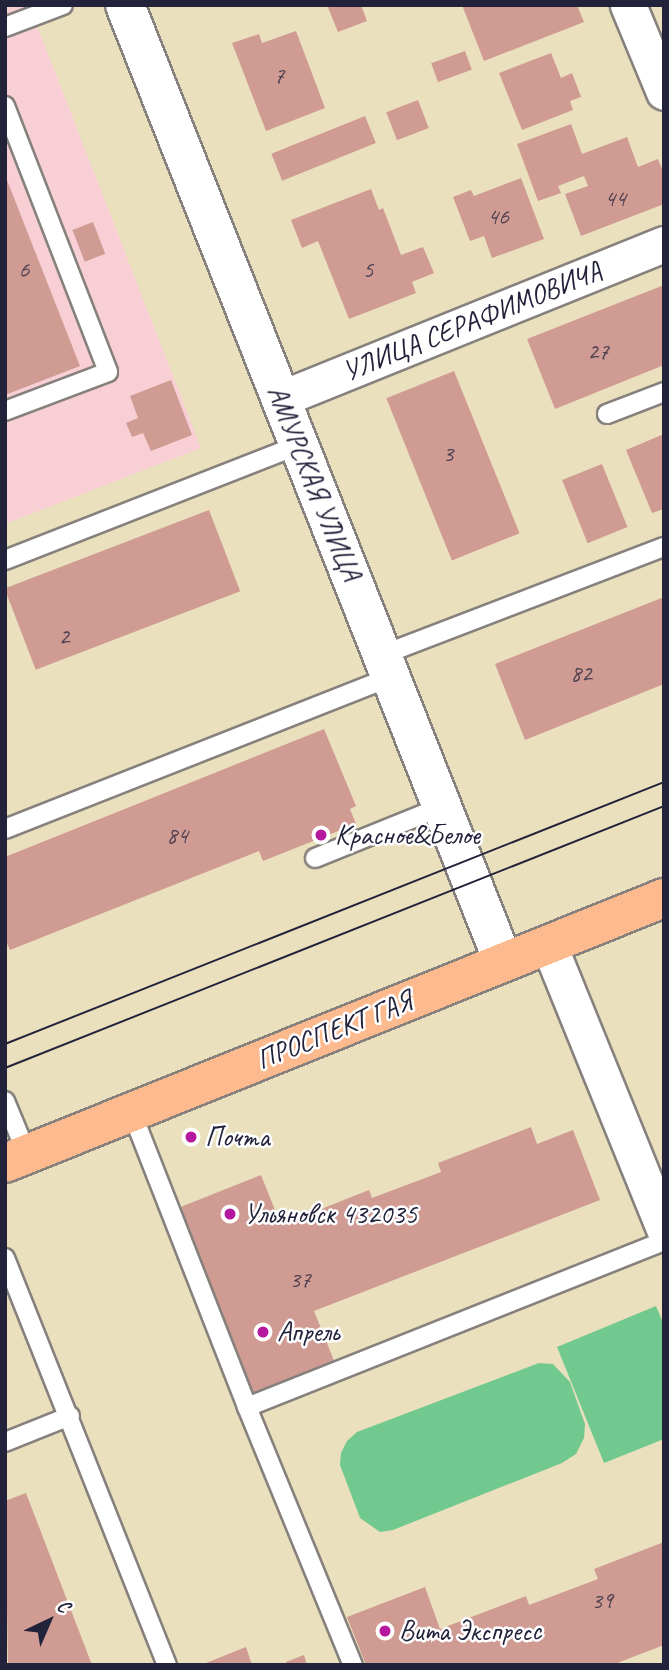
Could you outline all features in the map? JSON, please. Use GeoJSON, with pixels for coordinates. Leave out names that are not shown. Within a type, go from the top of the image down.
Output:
{"type":"FeatureCollection","features":[{"type":"Feature","properties":{"kind":"main road","name":"ПРОСПЕКТ ГАЯ"},"geometry":{"type":"LineString","coordinates":[[16,1159],[664,898]]}},
{"type":"Feature","properties":{"kind":"street","name":"АМУРСКАЯ УЛИЦА"},"geometry":{"type":"LineString","coordinates":[[125,5],[503,961]]}},
{"type":"Feature","properties":{"kind":"street"},"geometry":{"type":"LineString","coordinates":[[628,5],[664,92]]}},
{"type":"Feature","properties":{"kind":"street","name":"УЛИЦА СЕРАФИМОВИЧА"},"geometry":{"type":"LineString","coordinates":[[280,399],[664,244]]}},
{"type":"Feature","properties":{"kind":"street"},"geometry":{"type":"LineString","coordinates":[[548,943],[662,1225]]}},
{"type":"Feature","properties":{"kind":"lane"},"geometry":{"type":"LineString","coordinates":[[5,27],[63,5]]}},
{"type":"Feature","properties":{"kind":"lane"},"geometry":{"type":"LineString","coordinates":[[5,106],[108,372],[5,411]]}},
{"type":"Feature","properties":{"kind":"lane"},"geometry":{"type":"LineString","coordinates":[[607,414],[664,392]]}},
{"type":"Feature","properties":{"kind":"lane"},"geometry":{"type":"LineString","coordinates":[[5,560],[298,445]]}},
{"type":"Feature","properties":{"kind":"lane"},"geometry":{"type":"LineString","coordinates":[[5,829],[664,547]]}},
{"type":"Feature","properties":{"kind":"lane"},"geometry":{"type":"LineString","coordinates":[[315,858],[441,807]]}},
{"type":"Feature","properties":{"kind":"lane"},"geometry":{"type":"LineString","coordinates":[[5,1101],[16,1159]]}},
{"type":"Feature","properties":{"kind":"lane"},"geometry":{"type":"LineString","coordinates":[[132,1113],[247,1408],[353,1665]]}},
{"type":"Feature","properties":{"kind":"lane"},"geometry":{"type":"LineString","coordinates":[[247,1408],[662,1225]]}},
{"type":"Feature","properties":{"kind":"lane"},"geometry":{"type":"LineString","coordinates":[[5,1258],[167,1665]]}},
{"type":"Feature","properties":{"kind":"lane"},"geometry":{"type":"LineString","coordinates":[[5,1442],[70,1416]]}},
{"type":"Feature","properties":{"kind":"shaded area"},"geometry":{"type":"Polygon","coordinates":[[[16,5],[29,5],[201,448],[5,524],[5,10],[16,5]]]}},
{"type":"Feature","properties":{"kind":"green space"},"geometry":{"type":"Polygon","coordinates":[[[656,1306],[664,1325],[664,1439],[604,1463],[557,1347],[656,1306]]]}},
{"type":"Feature","properties":{"kind":"green space"},"geometry":{"type":"Polygon","coordinates":[[[539,1363],[553,1364],[570,1382],[585,1424],[584,1438],[576,1454],[562,1463],[393,1530],[380,1532],[360,1518],[340,1465],[341,1453],[347,1441],[357,1432],[539,1363]]]}},
{"type":"Feature","properties":{"kind":"building"},"geometry":{"type":"Polygon","coordinates":[[[327,5],[361,5],[367,21],[338,32],[327,5]]]}},
{"type":"Feature","properties":{"kind":"building"},"geometry":{"type":"Polygon","coordinates":[[[462,5],[577,5],[584,22],[484,61],[462,5]]]}},
{"type":"Feature","properties":{"kind":"building"},"geometry":{"type":"Polygon","coordinates":[[[296,31],[325,108],[266,131],[232,43],[259,34],[262,43],[296,31]]]}},
{"type":"Feature","properties":{"kind":"building"},"geometry":{"type":"Polygon","coordinates":[[[465,51],[472,70],[438,82],[431,63],[465,51]]]}},
{"type":"Feature","properties":{"kind":"building"},"geometry":{"type":"Polygon","coordinates":[[[551,53],[561,78],[572,73],[581,97],[570,101],[573,110],[522,130],[499,73],[551,53]]]}},
{"type":"Feature","properties":{"kind":"building"},"geometry":{"type":"Polygon","coordinates":[[[418,100],[429,128],[397,140],[386,112],[418,100]]]}},
{"type":"Feature","properties":{"kind":"building"},"geometry":{"type":"Polygon","coordinates":[[[365,116],[376,143],[282,181],[271,154],[365,116]]]}},
{"type":"Feature","properties":{"kind":"building"},"geometry":{"type":"Polygon","coordinates":[[[571,124],[582,154],[627,137],[638,167],[658,159],[664,174],[664,204],[581,236],[565,194],[588,186],[584,176],[558,186],[561,193],[538,201],[517,144],[571,124]]]}},
{"type":"Feature","properties":{"kind":"building"},"geometry":{"type":"Polygon","coordinates":[[[5,175],[80,366],[5,395],[5,175]]]}},
{"type":"Feature","properties":{"kind":"building"},"geometry":{"type":"Polygon","coordinates":[[[521,178],[544,239],[492,258],[484,236],[470,241],[453,197],[471,190],[474,196],[521,178]]]}},
{"type":"Feature","properties":{"kind":"building"},"geometry":{"type":"Polygon","coordinates":[[[371,189],[379,210],[383,208],[401,255],[423,247],[434,273],[412,282],[416,293],[349,319],[318,241],[302,248],[291,220],[371,189]]]}},
{"type":"Feature","properties":{"kind":"building"},"geometry":{"type":"Polygon","coordinates":[[[93,222],[105,254],[85,262],[72,230],[93,222]]]}},
{"type":"Feature","properties":{"kind":"building"},"geometry":{"type":"Polygon","coordinates":[[[664,285],[664,365],[555,409],[527,339],[664,285]]]}},
{"type":"Feature","properties":{"kind":"building"},"geometry":{"type":"Polygon","coordinates":[[[454,371],[520,533],[452,561],[386,398],[454,371]]]}},
{"type":"Feature","properties":{"kind":"building"},"geometry":{"type":"Polygon","coordinates":[[[171,380],[192,435],[151,451],[143,433],[132,437],[126,423],[138,418],[130,396],[171,380]]]}},
{"type":"Feature","properties":{"kind":"building"},"geometry":{"type":"Polygon","coordinates":[[[664,434],[664,509],[652,513],[626,450],[664,434]]]}},
{"type":"Feature","properties":{"kind":"building"},"geometry":{"type":"Polygon","coordinates":[[[602,464],[627,527],[588,543],[562,480],[602,464]]]}},
{"type":"Feature","properties":{"kind":"building"},"geometry":{"type":"Polygon","coordinates":[[[209,510],[240,591],[36,670],[5,588],[209,510]]]}},
{"type":"Feature","properties":{"kind":"building"},"geometry":{"type":"Polygon","coordinates":[[[664,597],[664,684],[525,740],[495,664],[664,597]]]}},
{"type":"Feature","properties":{"kind":"building"},"geometry":{"type":"Polygon","coordinates":[[[324,729],[356,806],[350,809],[356,824],[263,861],[259,851],[10,950],[5,939],[5,857],[324,729]]]}},
{"type":"Feature","properties":{"kind":"building"},"geometry":{"type":"Polygon","coordinates":[[[531,1127],[537,1144],[573,1130],[600,1200],[314,1311],[337,1368],[254,1400],[178,1208],[261,1175],[281,1225],[369,1190],[372,1198],[441,1172],[438,1163],[531,1127]]]}},
{"type":"Feature","properties":{"kind":"building"},"geometry":{"type":"Polygon","coordinates":[[[26,1493],[92,1665],[8,1665],[5,1501],[26,1493]]]}},
{"type":"Feature","properties":{"kind":"building"},"geometry":{"type":"Polygon","coordinates":[[[664,1542],[664,1645],[612,1665],[366,1665],[347,1617],[425,1587],[440,1629],[526,1596],[529,1605],[598,1579],[594,1569],[664,1542]]]}},
{"type":"Feature","properties":{"kind":"building"},"geometry":{"type":"Polygon","coordinates":[[[246,1647],[252,1665],[201,1665],[246,1647]]]}},
{"type":"Feature","properties":{"kind":"building"},"geometry":{"type":"Polygon","coordinates":[[[304,1655],[307,1665],[287,1665],[286,1662],[304,1655]]]}},
{"type":"Feature","properties":{"kind":"tram line"},"geometry":{"type":"LineString","coordinates":[[5,1044],[664,782]]}},
{"type":"Feature","properties":{"kind":"tram line"},"geometry":{"type":"LineString","coordinates":[[5,1068],[664,806]]}},
{"type":"Feature","properties":{"kind":"place","name":"Красное&Белое"},"geometry":{"type":"Point","coordinates":[321,835]}},
{"type":"Feature","properties":{"kind":"place","name":"Почта"},"geometry":{"type":"Point","coordinates":[191,1137]}},
{"type":"Feature","properties":{"kind":"place","name":"Ульяновск 432035"},"geometry":{"type":"Point","coordinates":[230,1214]}},
{"type":"Feature","properties":{"kind":"place","name":"Апрель"},"geometry":{"type":"Point","coordinates":[263,1332]}},
{"type":"Feature","properties":{"kind":"place","name":"Вита Экспресс"},"geometry":{"type":"Point","coordinates":[385,1631]}}]}
